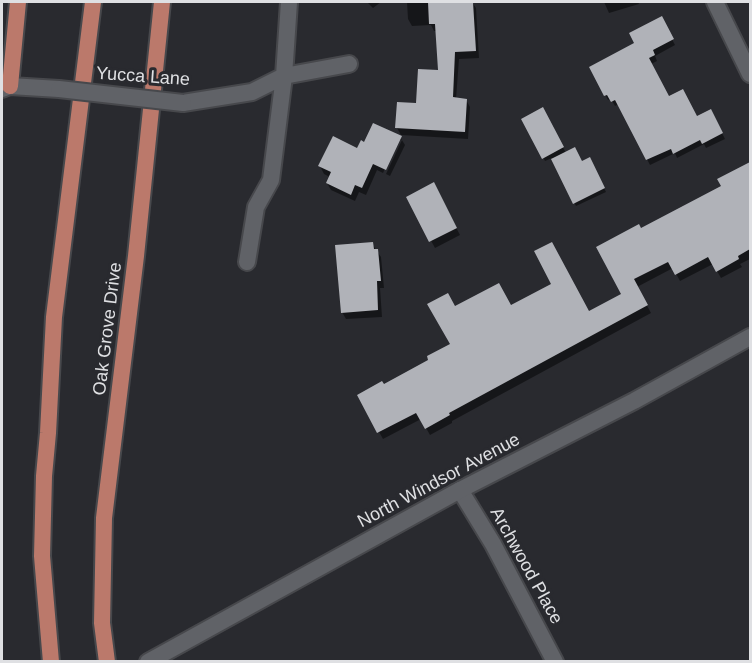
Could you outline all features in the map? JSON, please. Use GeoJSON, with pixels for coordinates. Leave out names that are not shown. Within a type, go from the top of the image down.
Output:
{"type":"FeatureCollection","features":[{"type":"Feature","properties":{"kind":"main road"},"geometry":{"type":"LineString","coordinates":[[6,87],[18,2]]}},
{"type":"Feature","properties":{"kind":"main road"},"geometry":{"type":"LineString","coordinates":[[51,662],[42,556],[44,476],[54,317],[93,2]]}},
{"type":"Feature","properties":{"kind":"main road","name":"Oak Grove Drive"},"geometry":{"type":"LineString","coordinates":[[107,662],[102,622],[104,518],[135,267],[162,2]]}},
{"type":"Feature","properties":{"kind":"street"},"geometry":{"type":"LineString","coordinates":[[247,262],[256,207],[271,180],[284,76],[289,2]]}},
{"type":"Feature","properties":{"kind":"street"},"geometry":{"type":"LineString","coordinates":[[715,2],[750,74]]}},
{"type":"Feature","properties":{"kind":"street","name":"Yucca Lane"},"geometry":{"type":"LineString","coordinates":[[6,87],[59,89],[183,103],[252,92],[284,76],[349,64]]}},
{"type":"Feature","properties":{"kind":"street","name":"North Windsor Avenue"},"geometry":{"type":"LineString","coordinates":[[147,662],[460,490],[624,406],[750,337]]}},
{"type":"Feature","properties":{"kind":"street","name":"Archwood Place"},"geometry":{"type":"LineString","coordinates":[[460,490],[493,544],[555,662]]}},
{"type":"Feature","properties":{"kind":"building"},"geometry":{"type":"Polygon","coordinates":[[[428,2],[473,2],[476,51],[455,52],[453,97],[467,99],[465,132],[395,128],[397,102],[416,103],[418,69],[438,70],[435,24],[429,24],[428,2]]]}},
{"type":"Feature","properties":{"kind":"building"},"geometry":{"type":"Polygon","coordinates":[[[662,16],[674,39],[653,50],[655,55],[649,58],[669,96],[683,89],[697,116],[711,109],[723,133],[702,144],[700,140],[673,154],[671,149],[646,160],[615,100],[611,102],[607,95],[604,96],[589,67],[634,43],[629,33],[662,16]]]}},
{"type":"Feature","properties":{"kind":"building"},"geometry":{"type":"Polygon","coordinates":[[[543,107],[564,147],[542,159],[521,119],[543,107]]]}},
{"type":"Feature","properties":{"kind":"building"},"geometry":{"type":"Polygon","coordinates":[[[373,123],[402,136],[386,170],[373,164],[362,188],[355,185],[351,195],[326,183],[331,172],[318,166],[333,136],[357,148],[361,140],[364,142],[373,123]]]}},
{"type":"Feature","properties":{"kind":"building"},"geometry":{"type":"Polygon","coordinates":[[[575,147],[582,161],[590,157],[605,188],[573,204],[551,159],[575,147]]]}},
{"type":"Feature","properties":{"kind":"building"},"geometry":{"type":"Polygon","coordinates":[[[750,162],[750,249],[738,256],[739,259],[716,272],[708,257],[675,275],[668,262],[634,279],[648,305],[449,413],[450,415],[425,429],[416,413],[377,433],[357,395],[382,381],[384,384],[428,360],[427,356],[450,344],[427,304],[448,293],[455,306],[499,283],[511,305],[551,284],[534,251],[552,242],[589,311],[621,294],[596,247],[639,224],[641,228],[721,186],[717,179],[750,162]]]}},
{"type":"Feature","properties":{"kind":"building"},"geometry":{"type":"Polygon","coordinates":[[[434,182],[457,228],[429,242],[406,197],[434,182]]]}},
{"type":"Feature","properties":{"kind":"building"},"geometry":{"type":"Polygon","coordinates":[[[373,242],[374,249],[378,249],[381,281],[377,281],[378,310],[341,313],[335,245],[373,242]]]}}]}
